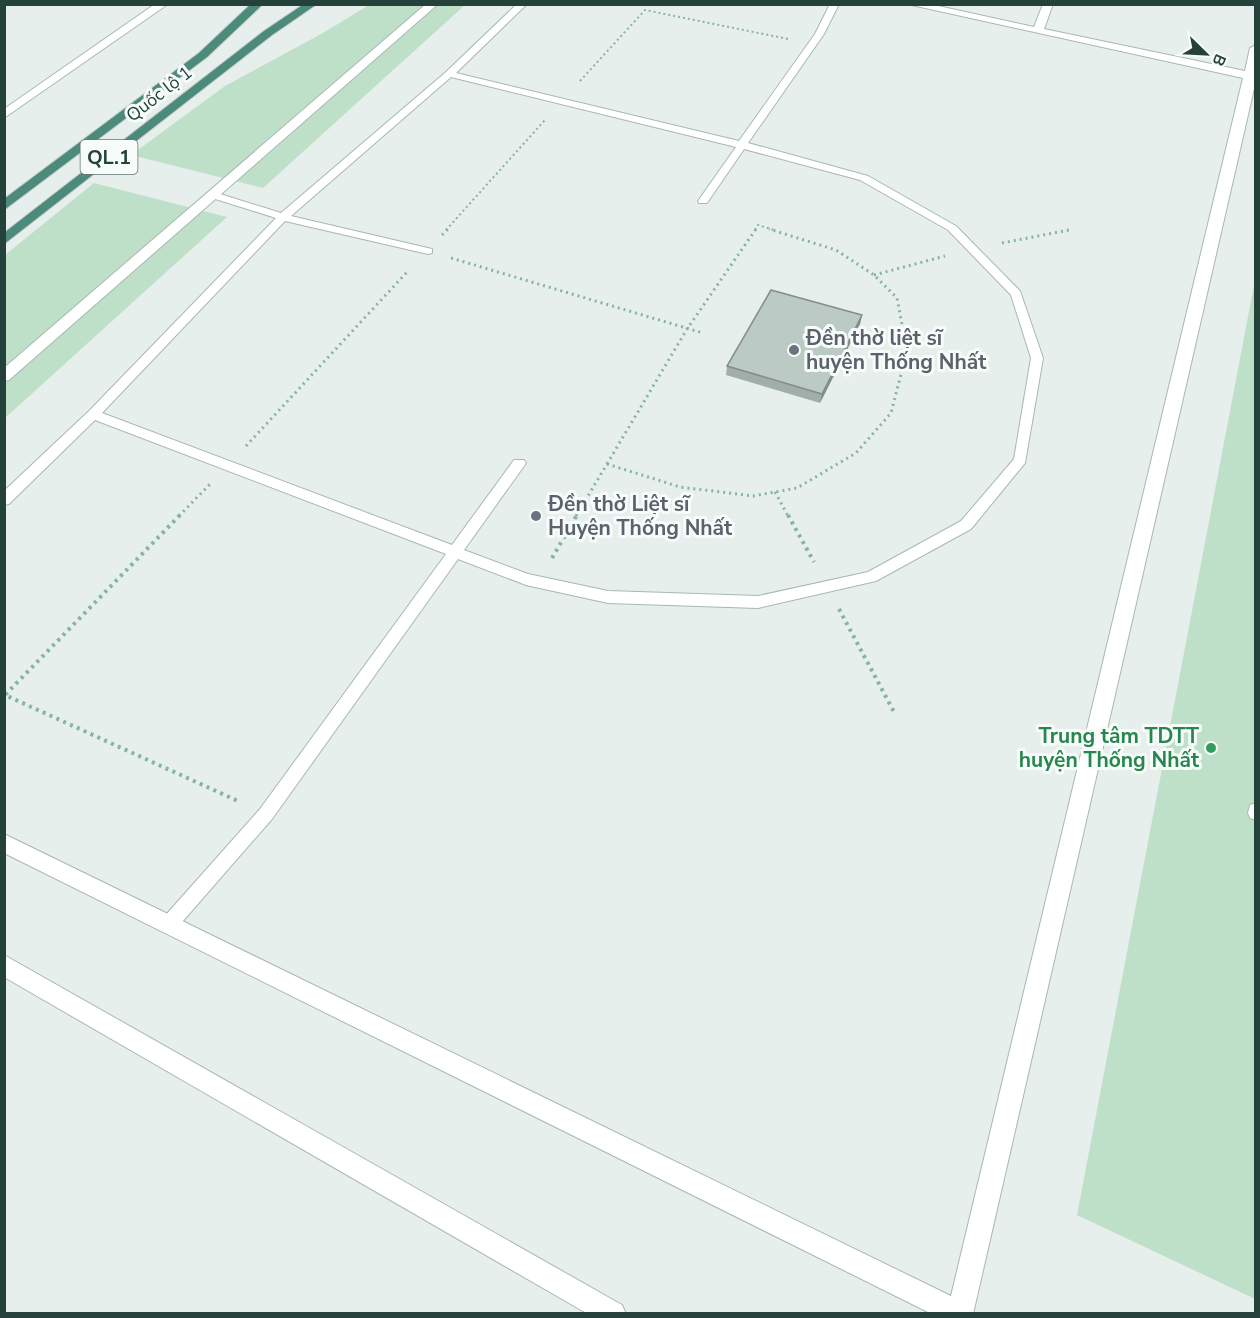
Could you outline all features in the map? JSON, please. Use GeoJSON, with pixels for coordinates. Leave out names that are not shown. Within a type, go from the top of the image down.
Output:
{"type":"FeatureCollection","features":[{"type":"Feature","properties":{"kind":"highway","name":"Quốc lộ 1"},"geometry":{"type":"LineString","coordinates":[[4,206],[203,55],[258,4]]}},
{"type":"Feature","properties":{"kind":"highway","name":"QL.1"},"geometry":{"type":"LineString","coordinates":[[203,55],[271,4]]}},
{"type":"Feature","properties":{"kind":"highway","name":"QL.1"},"geometry":{"type":"LineString","coordinates":[[268,33],[304,4]]}},
{"type":"Feature","properties":{"kind":"highway","name":"Quốc lộ 1"},"geometry":{"type":"LineString","coordinates":[[4,240],[268,33],[312,4]]}},
{"type":"Feature","properties":{"kind":"street"},"geometry":{"type":"LineString","coordinates":[[4,115],[163,4]]}},
{"type":"Feature","properties":{"kind":"street"},"geometry":{"type":"LineString","coordinates":[[4,376],[433,4]]}},
{"type":"Feature","properties":{"kind":"street"},"geometry":{"type":"LineString","coordinates":[[912,4],[1252,76]]}},
{"type":"Feature","properties":{"kind":"street"},"geometry":{"type":"LineString","coordinates":[[1038,31],[1048,4]]}},
{"type":"Feature","properties":{"kind":"street"},"geometry":{"type":"LineString","coordinates":[[4,843],[960,1313],[1252,76],[1256,48]]}},
{"type":"Feature","properties":{"kind":"street"},"geometry":{"type":"LineString","coordinates":[[4,964],[613,1314]]}},
{"type":"Feature","properties":{"kind":"lane"},"geometry":{"type":"LineString","coordinates":[[4,500],[93,414],[284,217],[449,74],[523,4]]}},
{"type":"Feature","properties":{"kind":"lane"},"geometry":{"type":"LineString","coordinates":[[703,201],[812,44],[835,4]]}},
{"type":"Feature","properties":{"kind":"lane"},"geometry":{"type":"LineString","coordinates":[[93,414],[537,581],[608,597],[758,602],[871,577],[966,525],[1020,460],[1038,358],[1016,294],[952,228],[864,178],[740,145],[449,74]]}},
{"type":"Feature","properties":{"kind":"lane"},"geometry":{"type":"LineString","coordinates":[[213,195],[284,217],[428,251]]}},
{"type":"Feature","properties":{"kind":"lane"},"geometry":{"type":"LineString","coordinates":[[170,923],[266,814],[519,463]]}},
{"type":"Feature","properties":{"kind":"path"},"geometry":{"type":"LineString","coordinates":[[266,814],[5,695],[229,465],[428,251],[645,10],[812,44]]}},
{"type":"Feature","properties":{"kind":"path"},"geometry":{"type":"LineString","coordinates":[[537,581],[687,329],[758,225],[836,250],[874,276],[897,298],[907,351],[891,413],[856,453],[797,488],[753,496],[680,487],[607,464]]}},
{"type":"Feature","properties":{"kind":"path"},"geometry":{"type":"LineString","coordinates":[[428,251],[703,333]]}},
{"type":"Feature","properties":{"kind":"green space"},"geometry":{"type":"Polygon","coordinates":[[[369,5],[465,5],[263,188],[131,155],[225,86],[323,33],[369,5]]]}},
{"type":"Feature","properties":{"kind":"green space"},"geometry":{"type":"Polygon","coordinates":[[[94,183],[227,217],[5,418],[5,255],[94,183]]]}},
{"type":"Feature","properties":{"kind":"green space","name":"Trung tâm TDTT huyện Thống Nhất"},"geometry":{"type":"Polygon","coordinates":[[[1255,280],[1255,1299],[1077,1215],[1255,280]]]}},
{"type":"Feature","properties":{"kind":"building","name":"Đền thờ liệt sĩ huyện Thống Nhất"},"geometry":{"type":"Polygon","coordinates":[[[771,290],[862,315],[822,394],[727,366],[771,290]]]}},
{"type":"Feature","properties":{"kind":"place","name":"Đền thờ liệt sĩ huyện Thống Nhất"},"geometry":{"type":"Point","coordinates":[794,350]}},
{"type":"Feature","properties":{"kind":"place","name":"Đền thờ Liệt sĩ Huyện Thống Nhất"},"geometry":{"type":"Point","coordinates":[536,516]}},
{"type":"Feature","properties":{"kind":"place","name":"Trung tâm TDTT huyện Thống Nhất"},"geometry":{"type":"Point","coordinates":[1211,748]}}]}
